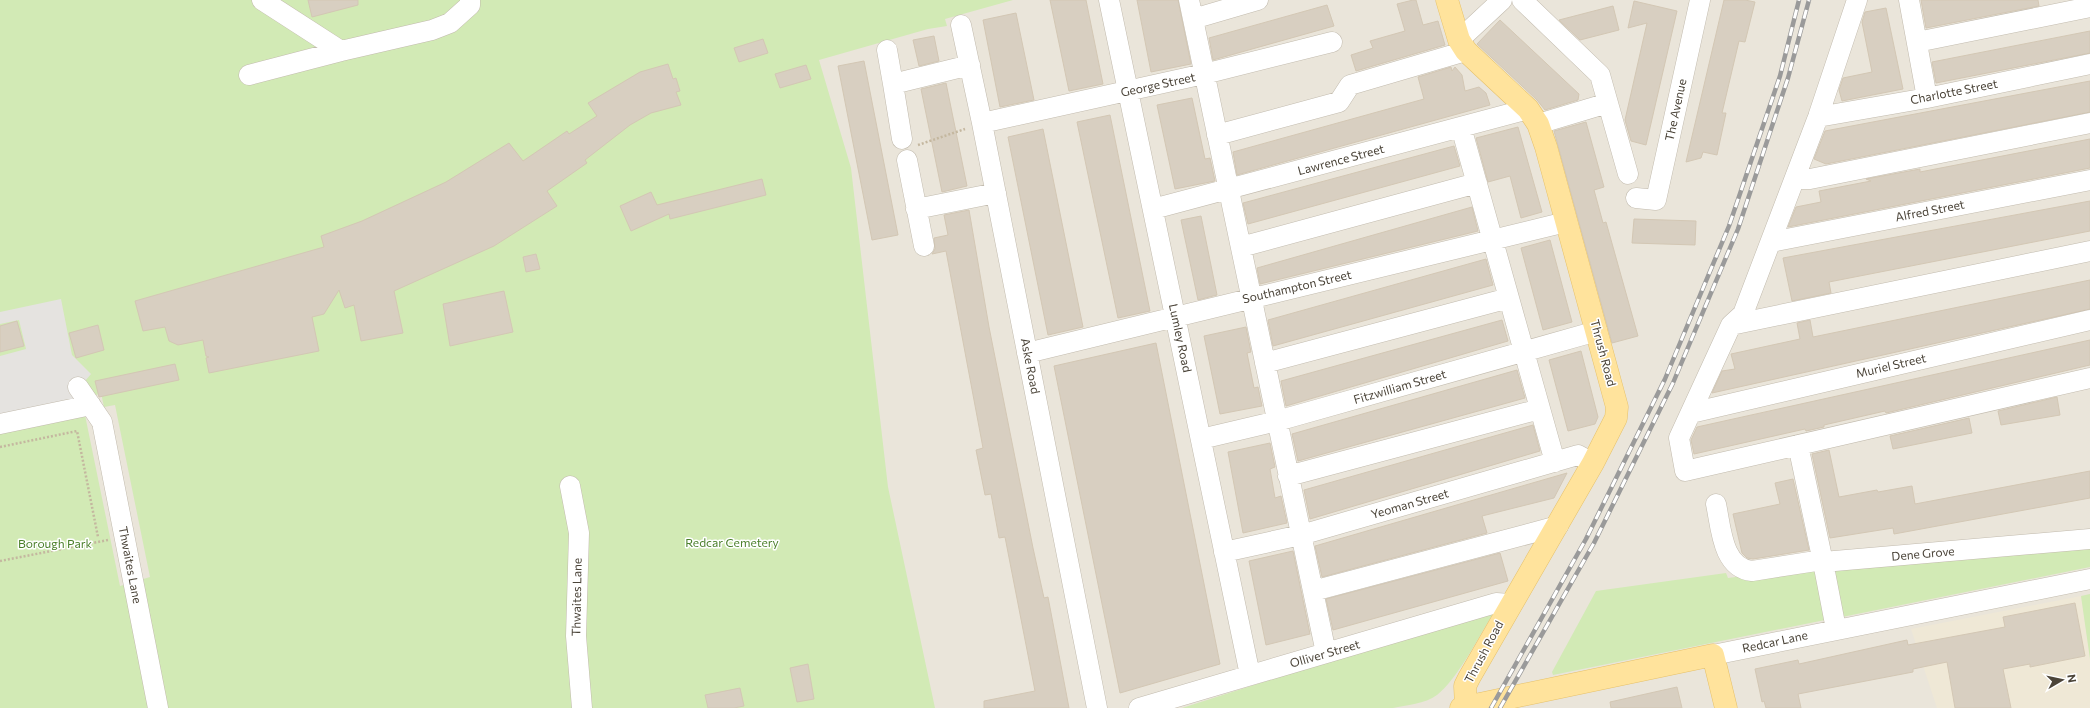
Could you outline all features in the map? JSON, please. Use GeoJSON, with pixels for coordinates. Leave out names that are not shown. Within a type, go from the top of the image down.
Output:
{"type":"FeatureCollection","features":[{"type":"Feature","properties":{"kind":"main road","name":"Thrush Road"},"geometry":{"type":"LineString","coordinates":[[1447,0],[1463,45],[1533,117],[1546,147],[1617,407],[1616,418],[1558,526],[1503,604],[1465,686],[1464,707]]}},
{"type":"Feature","properties":{"kind":"main road","name":"Redcar Lane"},"geometry":{"type":"LineString","coordinates":[[1464,707],[1714,655]]}},
{"type":"Feature","properties":{"kind":"main road"},"geometry":{"type":"LineString","coordinates":[[1714,655],[1726,708]]}},
{"type":"Feature","properties":{"kind":"street"},"geometry":{"type":"LineString","coordinates":[[262,0],[341,51]]}},
{"type":"Feature","properties":{"kind":"street"},"geometry":{"type":"LineString","coordinates":[[249,75],[341,51],[432,30],[450,23],[470,5],[470,0]]}},
{"type":"Feature","properties":{"kind":"street","name":"Lumley Road"},"geometry":{"type":"LineString","coordinates":[[1109,0],[1250,675]]}},
{"type":"Feature","properties":{"kind":"street"},"geometry":{"type":"LineString","coordinates":[[1258,0],[1191,10],[1242,247],[1251,298],[1326,653]]}},
{"type":"Feature","properties":{"kind":"street"},"geometry":{"type":"LineString","coordinates":[[1217,134],[1339,102],[1350,85],[1463,45],[1502,0]]}},
{"type":"Feature","properties":{"kind":"street"},"geometry":{"type":"LineString","coordinates":[[1522,0],[1600,75],[1628,174]]}},
{"type":"Feature","properties":{"kind":"street","name":"The Avenue"},"geometry":{"type":"LineString","coordinates":[[1636,198],[1656,200],[1700,0]]}},
{"type":"Feature","properties":{"kind":"street"},"geometry":{"type":"LineString","coordinates":[[1857,0],[1818,117],[1743,314],[1732,325],[1679,438],[1685,471],[2090,378]]}},
{"type":"Feature","properties":{"kind":"street"},"geometry":{"type":"LineString","coordinates":[[1909,0],[1927,98]]}},
{"type":"Feature","properties":{"kind":"street"},"geometry":{"type":"LineString","coordinates":[[1917,42],[2090,7]]}},
{"type":"Feature","properties":{"kind":"street","name":"Aske Road"},"geometry":{"type":"LineString","coordinates":[[961,24],[996,193],[1097,708]]}},
{"type":"Feature","properties":{"kind":"street","name":"George Street"},"geometry":{"type":"LineString","coordinates":[[982,124],[1204,74],[1332,42]]}},
{"type":"Feature","properties":{"kind":"street"},"geometry":{"type":"LineString","coordinates":[[887,50],[907,149],[916,209],[924,246]]}},
{"type":"Feature","properties":{"kind":"street","name":"Charlotte Street"},"geometry":{"type":"LineString","coordinates":[[1818,117],[1927,98],[2090,64]]}},
{"type":"Feature","properties":{"kind":"street"},"geometry":{"type":"LineString","coordinates":[[893,84],[970,65]]}},
{"type":"Feature","properties":{"kind":"street","name":"Lawrence Street"},"geometry":{"type":"LineString","coordinates":[[1153,209],[1462,127],[1533,117],[1608,103]]}},
{"type":"Feature","properties":{"kind":"street"},"geometry":{"type":"LineString","coordinates":[[1795,179],[1810,179],[2090,123]]}},
{"type":"Feature","properties":{"kind":"street"},"geometry":{"type":"LineString","coordinates":[[1462,127],[1555,462]]}},
{"type":"Feature","properties":{"kind":"street","name":"Alfred Street"},"geometry":{"type":"LineString","coordinates":[[1771,242],[2090,180]]}},
{"type":"Feature","properties":{"kind":"street"},"geometry":{"type":"LineString","coordinates":[[1242,247],[1477,183]]}},
{"type":"Feature","properties":{"kind":"street"},"geometry":{"type":"LineString","coordinates":[[916,209],[996,193]]}},
{"type":"Feature","properties":{"kind":"street","name":"Southampton Street"},"geometry":{"type":"LineString","coordinates":[[1027,353],[1175,316],[1493,241],[1566,222]]}},
{"type":"Feature","properties":{"kind":"street"},"geometry":{"type":"LineString","coordinates":[[1732,325],[2090,251]]}},
{"type":"Feature","properties":{"kind":"street"},"geometry":{"type":"LineString","coordinates":[[1265,363],[1510,298]]}},
{"type":"Feature","properties":{"kind":"street","name":"Muriel Street"},"geometry":{"type":"LineString","coordinates":[[1691,412],[2090,320]]}},
{"type":"Feature","properties":{"kind":"street","name":"Fitzwilliam Street"},"geometry":{"type":"LineString","coordinates":[[1201,439],[1277,421],[1597,331]]}},
{"type":"Feature","properties":{"kind":"street"},"geometry":{"type":"LineString","coordinates":[[0,424],[91,405],[78,387]]}},
{"type":"Feature","properties":{"kind":"street","name":"Thwaites Lane"},"geometry":{"type":"LineString","coordinates":[[91,405],[102,422],[158,708]]}},
{"type":"Feature","properties":{"kind":"street"},"geometry":{"type":"LineString","coordinates":[[1288,476],[1540,408]]}},
{"type":"Feature","properties":{"kind":"street"},"geometry":{"type":"LineString","coordinates":[[1798,445],[1836,629]]}},
{"type":"Feature","properties":{"kind":"street","name":"Yeoman Street"},"geometry":{"type":"LineString","coordinates":[[1224,552],[1301,535],[1578,455],[1593,463]]}},
{"type":"Feature","properties":{"kind":"street","name":"Thwaites Lane"},"geometry":{"type":"LineString","coordinates":[[570,486],[579,533],[576,636],[582,708]]}},
{"type":"Feature","properties":{"kind":"street","name":"Dene Grove"},"geometry":{"type":"LineString","coordinates":[[1716,504],[1726,549],[1737,565],[1746,570],[1752,571],[1816,561],[1823,562],[2090,539]]}},
{"type":"Feature","properties":{"kind":"street"},"geometry":{"type":"LineString","coordinates":[[1313,591],[1558,526]]}},
{"type":"Feature","properties":{"kind":"street","name":"Redcar Lane"},"geometry":{"type":"LineString","coordinates":[[1714,655],[1836,629],[2090,579]]}},
{"type":"Feature","properties":{"kind":"street","name":"Olliver Street"},"geometry":{"type":"LineString","coordinates":[[1139,708],[1326,653],[1503,604]]}},
{"type":"Feature","properties":{"kind":"path"},"geometry":{"type":"LineString","coordinates":[[907,149],[982,124]]}},
{"type":"Feature","properties":{"kind":"path"},"geometry":{"type":"LineString","coordinates":[[0,446],[77,431],[98,536]]}},
{"type":"Feature","properties":{"kind":"path"},"geometry":{"type":"LineString","coordinates":[[0,561],[100,542]]}},
{"type":"Feature","properties":{"kind":"shaded area"},"geometry":{"type":"Polygon","coordinates":[[[0,0],[2090,0],[2090,708],[0,708],[0,0]]]}},
{"type":"Feature","properties":{"kind":"shaded area"},"geometry":{"type":"Polygon","coordinates":[[[61,299],[72,355],[91,374],[74,394],[76,402],[0,418],[0,356],[26,349],[19,320],[0,324],[0,312],[61,299]]]}},
{"type":"Feature","properties":{"kind":"shaded area"},"geometry":{"type":"Polygon","coordinates":[[[2081,596],[2090,659],[2090,708],[1937,708],[1911,629],[2081,596]]]}},
{"type":"Feature","properties":{"kind":"green space"},"geometry":{"type":"Polygon","coordinates":[[[0,0],[1013,0],[945,19],[947,26],[928,29],[819,60],[851,168],[888,487],[935,708],[0,708],[0,433],[85,415],[120,586],[150,577],[115,405],[104,407],[101,393],[77,403],[0,419],[0,0]]]}},
{"type":"Feature","properties":{"kind":"green space"},"geometry":{"type":"Polygon","coordinates":[[[2090,545],[2090,567],[1842,617],[1830,571],[2090,545]]]}},
{"type":"Feature","properties":{"kind":"green space"},"geometry":{"type":"Polygon","coordinates":[[[1819,567],[1825,620],[1553,675],[1552,672],[1596,591],[1726,573],[1728,578],[1819,567]]]}},
{"type":"Feature","properties":{"kind":"green space"},"geometry":{"type":"Polygon","coordinates":[[[2090,594],[2090,659],[2081,596],[2090,594]]]}},
{"type":"Feature","properties":{"kind":"green space"},"geometry":{"type":"Polygon","coordinates":[[[1493,614],[1460,669],[1445,688],[1432,698],[1421,702],[1393,708],[1182,708],[1460,619],[1493,614]]]}},
{"type":"Feature","properties":{"kind":"building"},"geometry":{"type":"Polygon","coordinates":[[[308,0],[358,0],[358,5],[312,17],[308,0]]]}},
{"type":"Feature","properties":{"kind":"building"},"geometry":{"type":"Polygon","coordinates":[[[1050,0],[1086,0],[1103,84],[1069,91],[1050,0]]]}},
{"type":"Feature","properties":{"kind":"building"},"geometry":{"type":"Polygon","coordinates":[[[1137,0],[1178,0],[1191,64],[1151,72],[1137,0]]]}},
{"type":"Feature","properties":{"kind":"building"},"geometry":{"type":"Polygon","coordinates":[[[1416,0],[1423,25],[1438,21],[1445,45],[1356,71],[1351,55],[1373,48],[1370,41],[1405,31],[1397,4],[1416,0]]]}},
{"type":"Feature","properties":{"kind":"building"},"geometry":{"type":"Polygon","coordinates":[[[1724,0],[1745,0],[1755,2],[1745,42],[1739,41],[1722,113],[1726,113],[1717,155],[1703,152],[1701,158],[1686,162],[1724,0]]]}},
{"type":"Feature","properties":{"kind":"building"},"geometry":{"type":"Polygon","coordinates":[[[1921,0],[2038,0],[2039,6],[1926,28],[1921,0]]]}},
{"type":"Feature","properties":{"kind":"building"},"geometry":{"type":"Polygon","coordinates":[[[1634,1],[1677,11],[1646,145],[1631,141],[1625,120],[1647,23],[1628,28],[1634,1]]]}},
{"type":"Feature","properties":{"kind":"building"},"geometry":{"type":"Polygon","coordinates":[[[1327,5],[1334,26],[1213,60],[1209,38],[1327,5]]]}},
{"type":"Feature","properties":{"kind":"building"},"geometry":{"type":"Polygon","coordinates":[[[1613,6],[1619,30],[1580,40],[1559,20],[1613,6]]]}},
{"type":"Feature","properties":{"kind":"building"},"geometry":{"type":"Polygon","coordinates":[[[1886,8],[1903,89],[1842,101],[1839,90],[1843,78],[1872,72],[1862,22],[1865,12],[1886,8]]]}},
{"type":"Feature","properties":{"kind":"building"},"geometry":{"type":"Polygon","coordinates":[[[1016,13],[1034,100],[1000,107],[983,20],[1016,13]]]}},
{"type":"Feature","properties":{"kind":"building"},"geometry":{"type":"Polygon","coordinates":[[[1500,20],[1579,94],[1578,100],[1545,110],[1537,100],[1477,44],[1500,20]]]}},
{"type":"Feature","properties":{"kind":"building"},"geometry":{"type":"Polygon","coordinates":[[[2090,31],[2090,53],[1936,83],[1932,62],[2090,31]]]}},
{"type":"Feature","properties":{"kind":"building"},"geometry":{"type":"Polygon","coordinates":[[[934,36],[939,61],[919,66],[913,40],[934,36]]]}},
{"type":"Feature","properties":{"kind":"building"},"geometry":{"type":"Polygon","coordinates":[[[763,39],[768,53],[739,62],[734,48],[763,39]]]}},
{"type":"Feature","properties":{"kind":"building"},"geometry":{"type":"Polygon","coordinates":[[[864,61],[898,235],[872,240],[838,66],[864,61]]]}},
{"type":"Feature","properties":{"kind":"building"},"geometry":{"type":"Polygon","coordinates":[[[668,64],[673,79],[676,78],[680,91],[676,92],[681,105],[651,113],[630,125],[585,160],[587,163],[547,191],[557,206],[494,246],[394,291],[403,333],[361,341],[354,305],[345,308],[339,290],[324,314],[312,317],[319,351],[209,373],[206,358],[209,357],[206,356],[203,340],[178,345],[169,341],[165,327],[143,331],[135,301],[324,247],[321,236],[362,221],[446,182],[509,143],[523,161],[567,131],[569,134],[597,116],[588,103],[640,72],[668,64]]]}},
{"type":"Feature","properties":{"kind":"building"},"geometry":{"type":"Polygon","coordinates":[[[806,65],[811,79],[780,88],[775,74],[806,65]]]}},
{"type":"Feature","properties":{"kind":"building"},"geometry":{"type":"Polygon","coordinates":[[[1451,67],[1452,71],[1455,67],[1462,75],[1465,91],[1479,87],[1486,93],[1490,105],[1237,175],[1233,152],[1424,99],[1418,77],[1451,67]]]}},
{"type":"Feature","properties":{"kind":"building"},"geometry":{"type":"Polygon","coordinates":[[[2090,81],[2090,112],[1826,164],[1814,159],[1825,131],[2090,81]]]}},
{"type":"Feature","properties":{"kind":"building"},"geometry":{"type":"Polygon","coordinates":[[[946,83],[967,186],[942,192],[921,89],[946,83]]]}},
{"type":"Feature","properties":{"kind":"building"},"geometry":{"type":"Polygon","coordinates":[[[1192,98],[1205,159],[1210,158],[1215,181],[1175,189],[1157,105],[1192,98]]]}},
{"type":"Feature","properties":{"kind":"building"},"geometry":{"type":"Polygon","coordinates":[[[1110,115],[1150,311],[1118,318],[1077,122],[1110,115]]]}},
{"type":"Feature","properties":{"kind":"building"},"geometry":{"type":"Polygon","coordinates":[[[1586,122],[1604,187],[1594,190],[1603,223],[1606,222],[1638,336],[1612,343],[1554,131],[1586,122]]]}},
{"type":"Feature","properties":{"kind":"building"},"geometry":{"type":"Polygon","coordinates":[[[1518,127],[1542,212],[1521,218],[1510,176],[1488,182],[1476,138],[1518,127]]]}},
{"type":"Feature","properties":{"kind":"building"},"geometry":{"type":"Polygon","coordinates":[[[1043,129],[1083,327],[1048,335],[1008,137],[1043,129]]]}},
{"type":"Feature","properties":{"kind":"building"},"geometry":{"type":"Polygon","coordinates":[[[2090,139],[2090,168],[1788,227],[1796,207],[1821,202],[1819,191],[1871,181],[1866,179],[1920,169],[1920,172],[2090,139]]]}},
{"type":"Feature","properties":{"kind":"building"},"geometry":{"type":"Polygon","coordinates":[[[1454,146],[1460,166],[1248,224],[1243,203],[1454,146]]]}},
{"type":"Feature","properties":{"kind":"building"},"geometry":{"type":"Polygon","coordinates":[[[762,179],[766,195],[670,219],[669,214],[631,231],[620,206],[651,192],[657,205],[762,179]]]}},
{"type":"Feature","properties":{"kind":"building"},"geometry":{"type":"Polygon","coordinates":[[[2090,201],[2090,231],[1829,282],[1831,293],[1792,301],[1783,258],[2090,201]]]}},
{"type":"Feature","properties":{"kind":"building"},"geometry":{"type":"Polygon","coordinates":[[[1472,207],[1478,231],[1260,284],[1257,268],[1472,207]]]}},
{"type":"Feature","properties":{"kind":"building"},"geometry":{"type":"Polygon","coordinates":[[[969,210],[989,327],[1033,548],[1044,598],[1048,597],[1069,708],[984,708],[984,701],[1035,691],[1005,537],[999,538],[991,494],[985,495],[976,450],[983,448],[946,251],[932,254],[935,249],[934,238],[948,235],[944,215],[969,210]]]}},
{"type":"Feature","properties":{"kind":"building"},"geometry":{"type":"Polygon","coordinates":[[[1201,216],[1217,295],[1198,300],[1181,220],[1201,216]]]}},
{"type":"Feature","properties":{"kind":"building"},"geometry":{"type":"Polygon","coordinates":[[[1634,219],[1696,221],[1695,245],[1632,243],[1634,219]]]}},
{"type":"Feature","properties":{"kind":"building"},"geometry":{"type":"Polygon","coordinates":[[[1550,240],[1572,322],[1543,330],[1521,248],[1550,240]]]}},
{"type":"Feature","properties":{"kind":"building"},"geometry":{"type":"Polygon","coordinates":[[[536,254],[540,269],[526,272],[523,257],[536,254]]]}},
{"type":"Feature","properties":{"kind":"building"},"geometry":{"type":"Polygon","coordinates":[[[1486,259],[1493,285],[1273,346],[1268,320],[1486,259]]]}},
{"type":"Feature","properties":{"kind":"building"},"geometry":{"type":"Polygon","coordinates":[[[2090,280],[2090,309],[1712,393],[1722,371],[1735,369],[1731,354],[1800,339],[1797,323],[1810,320],[1813,337],[2090,280]]]}},
{"type":"Feature","properties":{"kind":"building"},"geometry":{"type":"Polygon","coordinates":[[[504,291],[513,332],[450,346],[443,304],[504,291]]]}},
{"type":"Feature","properties":{"kind":"building"},"geometry":{"type":"Polygon","coordinates":[[[1502,320],[1508,341],[1286,406],[1281,381],[1502,320]]]}},
{"type":"Feature","properties":{"kind":"building"},"geometry":{"type":"Polygon","coordinates":[[[17,321],[24,346],[0,352],[0,326],[17,321]]]}},
{"type":"Feature","properties":{"kind":"building"},"geometry":{"type":"Polygon","coordinates":[[[98,325],[104,350],[76,358],[69,333],[98,325]]]}},
{"type":"Feature","properties":{"kind":"building"},"geometry":{"type":"Polygon","coordinates":[[[1246,327],[1251,352],[1247,353],[1254,388],[1258,387],[1262,406],[1220,414],[1204,336],[1246,327]]]}},
{"type":"Feature","properties":{"kind":"building"},"geometry":{"type":"Polygon","coordinates":[[[2090,340],[2090,365],[1886,413],[1885,411],[1824,425],[1824,427],[1806,431],[1805,429],[1694,454],[1691,440],[1697,427],[2090,340]]]}},
{"type":"Feature","properties":{"kind":"building"},"geometry":{"type":"Polygon","coordinates":[[[1156,343],[1220,664],[1120,693],[1054,366],[1156,343]]]}},
{"type":"Feature","properties":{"kind":"building"},"geometry":{"type":"Polygon","coordinates":[[[1581,351],[1598,417],[1595,424],[1568,431],[1549,360],[1581,351]]]}},
{"type":"Feature","properties":{"kind":"building"},"geometry":{"type":"Polygon","coordinates":[[[175,364],[179,380],[99,397],[95,381],[175,364]]]}},
{"type":"Feature","properties":{"kind":"building"},"geometry":{"type":"Polygon","coordinates":[[[1517,370],[1525,398],[1298,461],[1292,434],[1517,370]]]}},
{"type":"Feature","properties":{"kind":"building"},"geometry":{"type":"Polygon","coordinates":[[[2057,397],[2060,415],[2001,425],[1998,411],[2057,397]]]}},
{"type":"Feature","properties":{"kind":"building"},"geometry":{"type":"Polygon","coordinates":[[[1969,418],[1972,433],[1893,449],[1890,436],[1969,418]]]}},
{"type":"Feature","properties":{"kind":"building"},"geometry":{"type":"Polygon","coordinates":[[[1533,425],[1540,451],[1310,519],[1304,490],[1533,425]]]}},
{"type":"Feature","properties":{"kind":"building"},"geometry":{"type":"Polygon","coordinates":[[[1270,443],[1275,467],[1270,469],[1275,498],[1281,496],[1287,523],[1243,533],[1228,452],[1270,443]]]}},
{"type":"Feature","properties":{"kind":"building"},"geometry":{"type":"Polygon","coordinates":[[[1829,450],[1839,497],[1877,490],[1878,492],[1912,486],[1915,504],[2090,471],[2090,498],[1894,534],[1893,528],[1830,538],[1812,454],[1829,450]]]}},
{"type":"Feature","properties":{"kind":"building"},"geometry":{"type":"Polygon","coordinates":[[[1567,473],[1554,498],[1482,516],[1487,533],[1322,577],[1315,546],[1567,473]]]}},
{"type":"Feature","properties":{"kind":"building"},"geometry":{"type":"Polygon","coordinates":[[[1793,479],[1809,550],[1753,559],[1747,558],[1742,553],[1733,514],[1780,504],[1775,483],[1793,479]]]}},
{"type":"Feature","properties":{"kind":"building"},"geometry":{"type":"Polygon","coordinates":[[[1293,551],[1310,634],[1266,645],[1249,561],[1293,551]]]}},
{"type":"Feature","properties":{"kind":"building"},"geometry":{"type":"Polygon","coordinates":[[[1500,553],[1508,581],[1333,630],[1326,599],[1500,553]]]}},
{"type":"Feature","properties":{"kind":"building"},"geometry":{"type":"Polygon","coordinates":[[[2075,603],[2085,656],[2030,667],[2030,664],[2003,669],[2011,708],[1955,708],[1947,662],[1913,669],[1913,672],[1798,694],[1801,708],[1766,708],[1764,701],[1762,702],[1755,669],[1798,660],[1799,664],[1907,640],[1908,645],[2005,627],[2003,617],[2075,603]]]}},
{"type":"Feature","properties":{"kind":"building"},"geometry":{"type":"Polygon","coordinates":[[[808,664],[814,699],[797,702],[790,668],[808,664]]]}},
{"type":"Feature","properties":{"kind":"building"},"geometry":{"type":"Polygon","coordinates":[[[1677,687],[1682,708],[1611,708],[1610,702],[1677,687]]]}},
{"type":"Feature","properties":{"kind":"building"},"geometry":{"type":"Polygon","coordinates":[[[740,688],[744,706],[734,708],[708,708],[705,695],[740,688]]]}},
{"type":"Feature","properties":{"kind":"railway"},"geometry":{"type":"LineString","coordinates":[[1491,708],[1586,539],[1665,379],[1729,226],[1780,76],[1799,0]]}},
{"type":"Feature","properties":{"kind":"railway"},"geometry":{"type":"LineString","coordinates":[[1500,708],[1594,543],[1673,383],[1738,229],[1788,78],[1809,0]]}},
{"type":"Feature","properties":{"kind":"park label","name":"Redcar Cemetery"},"geometry":{"type":"Point","coordinates":[732,543]}},
{"type":"Feature","properties":{"kind":"park label","name":"Borough Park"},"geometry":{"type":"Point","coordinates":[55,544]}}]}
